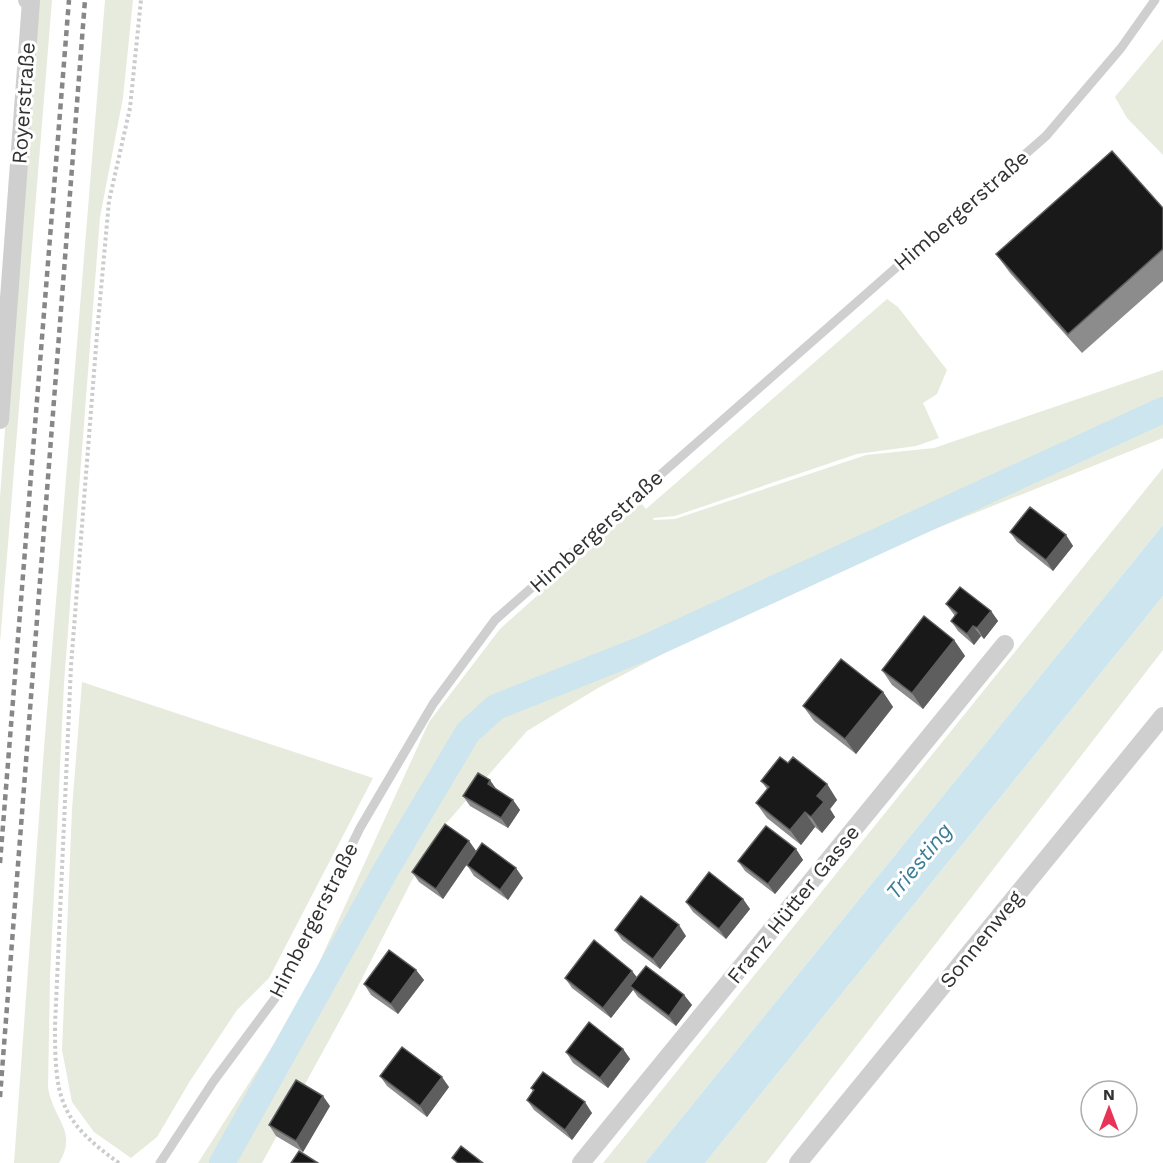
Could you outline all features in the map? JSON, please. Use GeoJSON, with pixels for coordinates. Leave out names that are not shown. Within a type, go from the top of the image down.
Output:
{"type":"FeatureCollection","features":[{"type":"Feature","properties":{"kind":"street","name":"Royerstraße"},"geometry":{"type":"LineString","coordinates":[[0,420],[29,0]]}},
{"type":"Feature","properties":{"kind":"street","name":"Franz Hütter Gasse"},"geometry":{"type":"LineString","coordinates":[[581,1163],[1005,644]]}},
{"type":"Feature","properties":{"kind":"street","name":"Sonnenweg"},"geometry":{"type":"LineString","coordinates":[[798,1163],[1163,716]]}},
{"type":"Feature","properties":{"kind":"lane","name":"Himbergerstraße"},"geometry":{"type":"LineString","coordinates":[[160,1163],[213,1082],[279,993],[360,828],[433,704],[495,620],[1046,136],[1120,48],[1155,0]]}},
{"type":"Feature","properties":{"kind":"path"},"geometry":{"type":"LineString","coordinates":[[119,1163],[85,1138],[65,1110],[57,1078],[55,1026],[70,678],[98,323],[109,201],[130,108],[141,0]]}},
{"type":"Feature","properties":{"kind":"shaded area"},"geometry":{"type":"Polygon","coordinates":[[[37,0],[52,0],[0,643],[0,497],[37,0]]]}},
{"type":"Feature","properties":{"kind":"shaded area"},"geometry":{"type":"Polygon","coordinates":[[[105,0],[133,0],[123,98],[100,217],[64,683],[50,977],[48,1088],[63,1126],[66,1142],[59,1163],[14,1163],[44,748],[105,0]]]}},
{"type":"Feature","properties":{"kind":"shaded area"},"geometry":{"type":"Polygon","coordinates":[[[1163,39],[1163,155],[1127,118],[1115,97],[1163,39]]]}},
{"type":"Feature","properties":{"kind":"shaded area"},"geometry":{"type":"Polygon","coordinates":[[[887,299],[898,307],[947,370],[937,394],[923,403],[939,438],[916,446],[857,454],[675,516],[653,518],[654,520],[675,519],[866,455],[934,448],[1163,370],[1163,438],[792,586],[598,688],[527,731],[443,827],[411,882],[351,1000],[262,1163],[198,1163],[302,1000],[429,722],[500,629],[641,503],[646,509],[887,299]]]}},
{"type":"Feature","properties":{"kind":"shaded area"},"geometry":{"type":"Polygon","coordinates":[[[1163,468],[1163,525],[645,1163],[603,1163],[1163,468]]]}},
{"type":"Feature","properties":{"kind":"shaded area"},"geometry":{"type":"Polygon","coordinates":[[[1163,596],[1163,650],[766,1163],[705,1163],[1163,596]]]}},
{"type":"Feature","properties":{"kind":"shaded area"},"geometry":{"type":"Polygon","coordinates":[[[82,682],[373,778],[269,978],[237,1010],[190,1081],[157,1137],[131,1158],[94,1132],[72,1102],[62,1050],[72,809],[82,682]]]}},
{"type":"Feature","properties":{"kind":"water","name":"Triesting"},"geometry":{"type":"Polygon","coordinates":[[[1163,525],[1163,596],[705,1163],[645,1163],[1163,525]]]}},
{"type":"Feature","properties":{"kind":"building"},"geometry":{"type":"Polygon","coordinates":[[[1112,151],[1163,208],[1163,249],[1068,334],[996,254],[1112,151]]]}},
{"type":"Feature","properties":{"kind":"building"},"geometry":{"type":"Polygon","coordinates":[[[1030,507],[1066,535],[1046,560],[1010,532],[1030,507]]]}},
{"type":"Feature","properties":{"kind":"building"},"geometry":{"type":"Polygon","coordinates":[[[960,587],[991,611],[977,628],[973,626],[967,634],[951,621],[957,613],[946,604],[960,587]]]}},
{"type":"Feature","properties":{"kind":"building"},"geometry":{"type":"Polygon","coordinates":[[[924,616],[954,640],[912,693],[882,670],[924,616]]]}},
{"type":"Feature","properties":{"kind":"building"},"geometry":{"type":"Polygon","coordinates":[[[841,659],[883,692],[845,739],[803,706],[841,659]]]}},
{"type":"Feature","properties":{"kind":"building"},"geometry":{"type":"Polygon","coordinates":[[[780,757],[788,763],[793,757],[827,784],[817,796],[824,802],[811,817],[805,812],[790,830],[756,803],[769,787],[761,781],[780,757]]]}},
{"type":"Feature","properties":{"kind":"building"},"geometry":{"type":"Polygon","coordinates":[[[478,773],[490,780],[488,784],[513,800],[501,818],[463,796],[478,773]]]}},
{"type":"Feature","properties":{"kind":"building"},"geometry":{"type":"Polygon","coordinates":[[[445,824],[469,841],[436,889],[412,872],[445,824]]]}},
{"type":"Feature","properties":{"kind":"building"},"geometry":{"type":"Polygon","coordinates":[[[766,826],[796,849],[768,884],[738,861],[766,826]]]}},
{"type":"Feature","properties":{"kind":"building"},"geometry":{"type":"Polygon","coordinates":[[[482,843],[516,868],[500,890],[467,865],[482,843]]]}},
{"type":"Feature","properties":{"kind":"building"},"geometry":{"type":"Polygon","coordinates":[[[709,872],[743,899],[719,929],[686,902],[709,872]]]}},
{"type":"Feature","properties":{"kind":"building"},"geometry":{"type":"Polygon","coordinates":[[[641,896],[679,925],[653,959],[615,930],[641,896]]]}},
{"type":"Feature","properties":{"kind":"building"},"geometry":{"type":"Polygon","coordinates":[[[594,940],[632,971],[603,1008],[565,978],[594,940]]]}},
{"type":"Feature","properties":{"kind":"building"},"geometry":{"type":"Polygon","coordinates":[[[389,950],[416,970],[391,1004],[364,984],[389,950]]]}},
{"type":"Feature","properties":{"kind":"building"},"geometry":{"type":"Polygon","coordinates":[[[646,966],[684,995],[669,1016],[630,986],[646,966]]]}},
{"type":"Feature","properties":{"kind":"building"},"geometry":{"type":"Polygon","coordinates":[[[589,1022],[623,1049],[600,1078],[566,1052],[589,1022]]]}},
{"type":"Feature","properties":{"kind":"building"},"geometry":{"type":"Polygon","coordinates":[[[402,1047],[442,1077],[420,1106],[380,1076],[402,1047]]]}},
{"type":"Feature","properties":{"kind":"building"},"geometry":{"type":"Polygon","coordinates":[[[543,1072],[585,1102],[565,1130],[527,1100],[534,1090],[531,1088],[543,1072]]]}},
{"type":"Feature","properties":{"kind":"building"},"geometry":{"type":"Polygon","coordinates":[[[296,1080],[323,1096],[296,1141],[269,1125],[296,1080]]]}},
{"type":"Feature","properties":{"kind":"building"},"geometry":{"type":"Polygon","coordinates":[[[461,1146],[483,1163],[458,1163],[452,1158],[461,1146]]]}},
{"type":"Feature","properties":{"kind":"building"},"geometry":{"type":"Polygon","coordinates":[[[299,1151],[318,1163],[291,1163],[299,1151]]]}},
{"type":"Feature","properties":{"kind":"waterway"},"geometry":{"type":"LineString","coordinates":[[222,1163],[387,868],[468,732],[496,707],[647,647],[1163,410]]}},
{"type":"Feature","properties":{"kind":"railway"},"geometry":{"type":"LineString","coordinates":[[0,863],[69,0]]}},
{"type":"Feature","properties":{"kind":"railway"},"geometry":{"type":"LineString","coordinates":[[0,1097],[85,0]]}}]}
